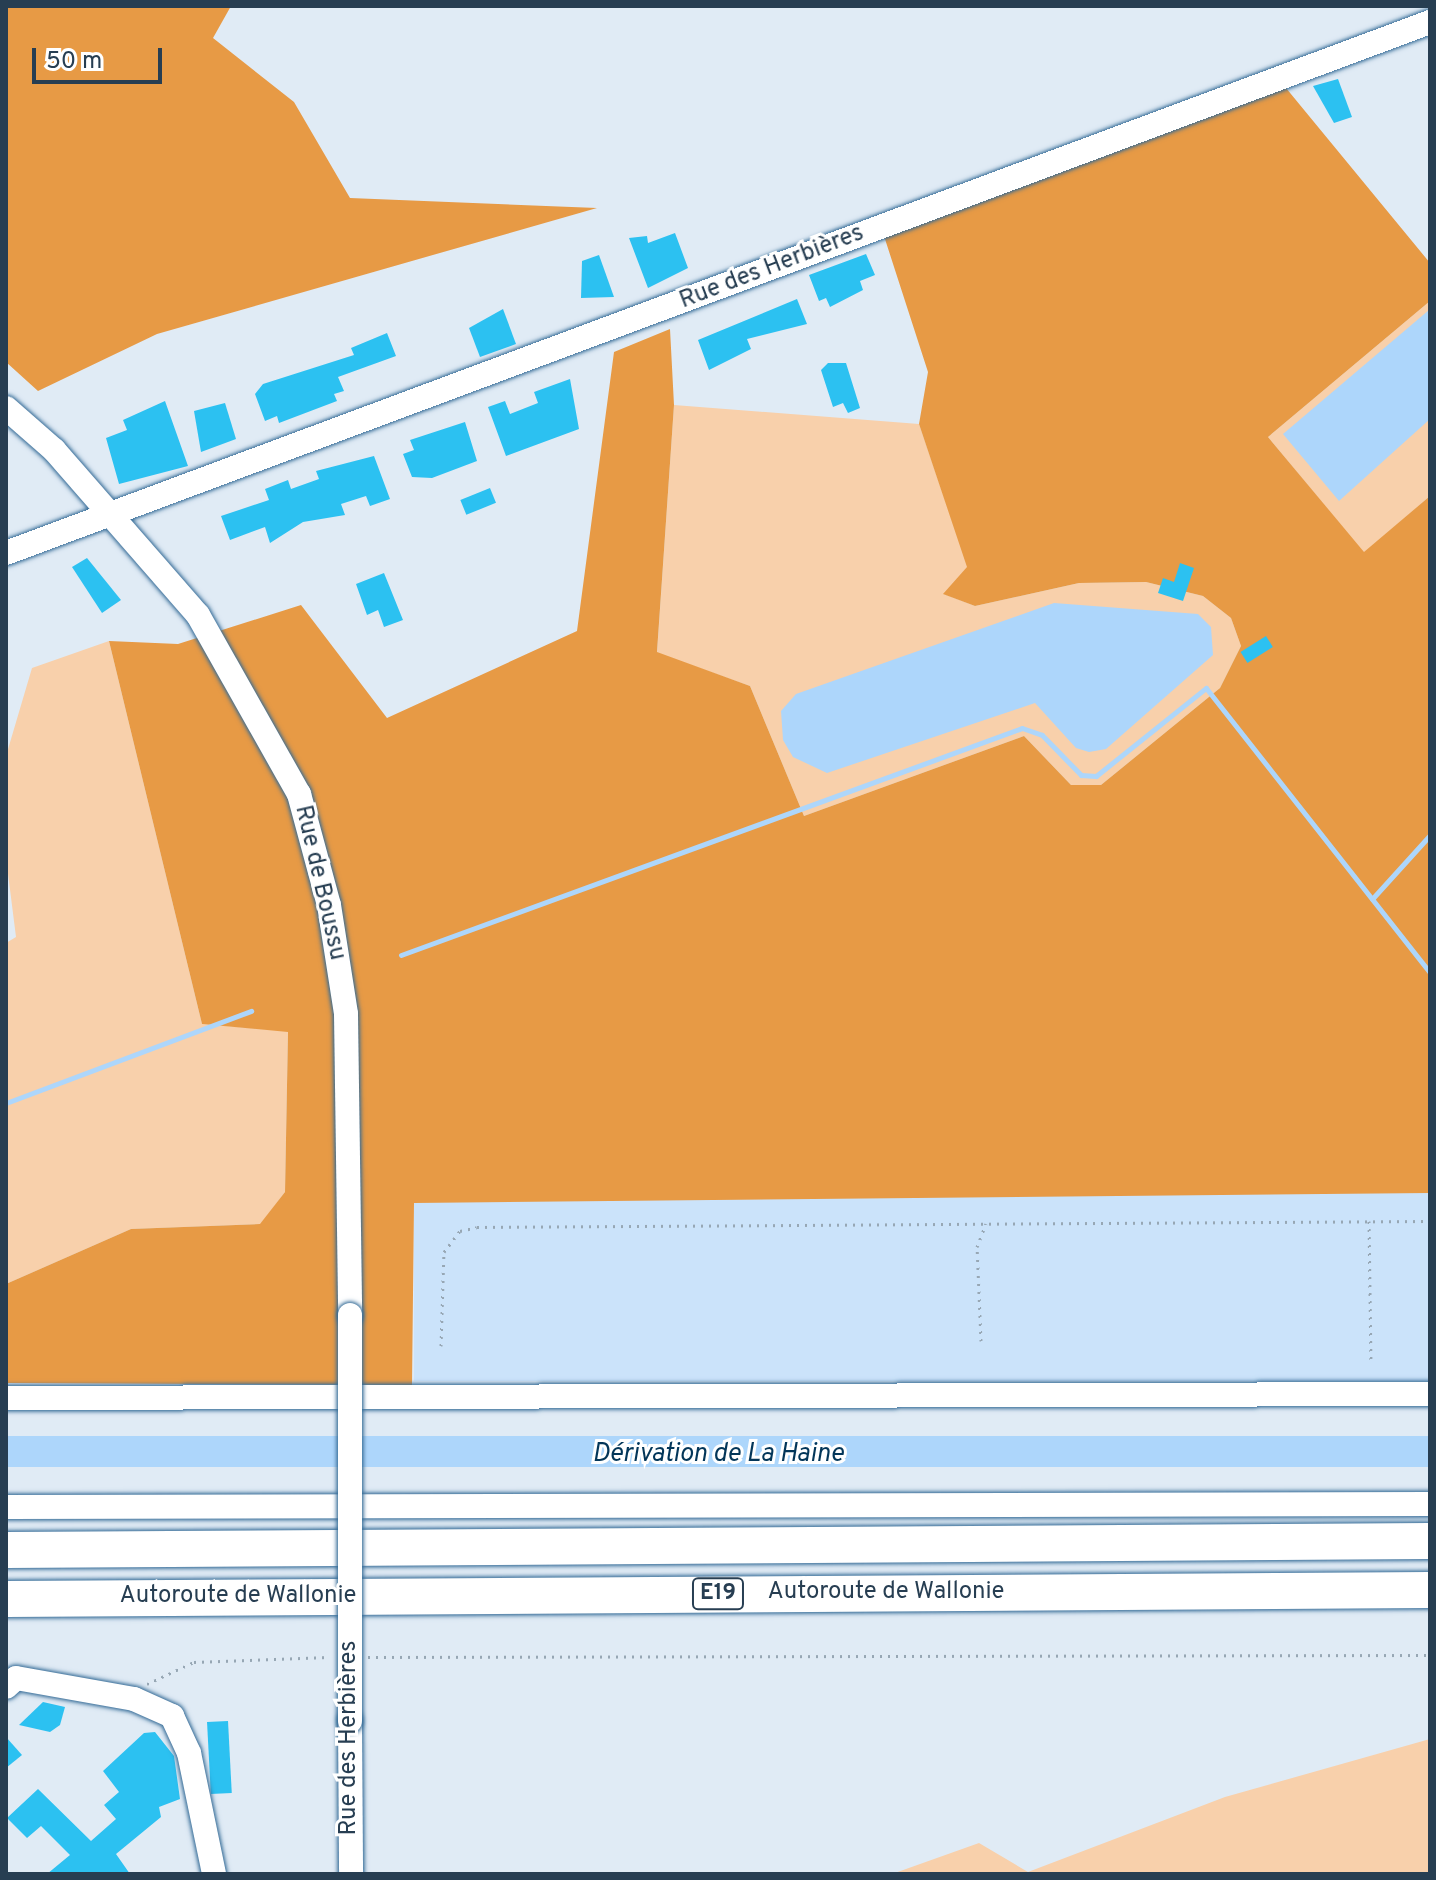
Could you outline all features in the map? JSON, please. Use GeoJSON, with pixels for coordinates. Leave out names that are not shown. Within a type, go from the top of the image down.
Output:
{"type":"FeatureCollection","features":[{"type":"Feature","properties":{"kind":"highway","name":"Autoroute de Wallonie"},"geometry":{"type":"LineString","coordinates":[[6,1550],[1430,1541]]}},
{"type":"Feature","properties":{"kind":"highway","name":"Autoroute de Wallonie"},"geometry":{"type":"LineString","coordinates":[[6,1599],[1430,1590]]}},
{"type":"Feature","properties":{"kind":"street","name":"Rue des Herbières"},"geometry":{"type":"LineString","coordinates":[[6,553],[1430,22]]}},
{"type":"Feature","properties":{"kind":"street","name":"Rue de Boussu"},"geometry":{"type":"LineString","coordinates":[[6,408],[114,514],[198,615],[246,691],[299,794],[316,850],[350,1060],[350,1315]]}},
{"type":"Feature","properties":{"kind":"street","name":"Rue des Herbières"},"geometry":{"type":"LineString","coordinates":[[350,1315],[351,1874]]}},
{"type":"Feature","properties":{"kind":"street"},"geometry":{"type":"LineString","coordinates":[[6,1398],[1430,1394]]}},
{"type":"Feature","properties":{"kind":"street"},"geometry":{"type":"LineString","coordinates":[[6,1507],[1430,1504]]}},
{"type":"Feature","properties":{"kind":"street"},"geometry":{"type":"LineString","coordinates":[[11,1682],[134,1699],[182,1728],[214,1874]]}},
{"type":"Feature","properties":{"kind":"path"},"geometry":{"type":"LineString","coordinates":[[1369,1221],[1371,1360]]}},
{"type":"Feature","properties":{"kind":"path"},"geometry":{"type":"LineString","coordinates":[[441,1346],[444,1252],[460,1231],[1430,1221]]}},
{"type":"Feature","properties":{"kind":"path"},"geometry":{"type":"LineString","coordinates":[[981,1341],[977,1247],[986,1224]]}},
{"type":"Feature","properties":{"kind":"path"},"geometry":{"type":"LineString","coordinates":[[360,1657],[1430,1655]]}},
{"type":"Feature","properties":{"kind":"path"},"geometry":{"type":"LineString","coordinates":[[134,1699],[166,1669],[194,1662],[344,1657]]}},
{"type":"Feature","properties":{"kind":"shaded area"},"geometry":{"type":"Polygon","coordinates":[[[6,6],[231,6],[213,38],[294,102],[350,198],[597,208],[157,334],[38,391],[6,362],[6,6]]]}},
{"type":"Feature","properties":{"kind":"shaded area"},"geometry":{"type":"Polygon","coordinates":[[[1286,88],[1430,263],[1430,301],[1268,437],[1364,552],[1430,496],[1430,1193],[414,1203],[412,1385],[6,1383],[6,1284],[131,1229],[260,1224],[285,1192],[288,1032],[202,1024],[109,641],[178,644],[301,605],[387,718],[577,631],[614,352],[670,329],[674,405],[657,652],[750,686],[804,816],[1024,736],[1071,785],[1101,785],[1220,688],[1241,646],[1231,618],[1203,596],[1146,582],[1079,583],[975,606],[943,594],[967,567],[919,424],[928,372],[884,236],[1286,88]]]}},
{"type":"Feature","properties":{"kind":"shaded area"},"geometry":{"type":"Polygon","coordinates":[[[1430,301],[1430,496],[1364,553],[1268,437],[1430,301]]]}},
{"type":"Feature","properties":{"kind":"shaded area"},"geometry":{"type":"Polygon","coordinates":[[[674,405],[919,424],[968,567],[944,594],[975,606],[1079,583],[1146,582],[1203,596],[1231,618],[1241,646],[1220,688],[1101,785],[1071,785],[1024,736],[804,816],[750,686],[657,653],[674,405]]]}},
{"type":"Feature","properties":{"kind":"shaded area"},"geometry":{"type":"Polygon","coordinates":[[[109,641],[202,1024],[288,1031],[285,1192],[261,1224],[131,1229],[6,1284],[6,943],[16,937],[6,858],[6,756],[32,668],[109,641]]]}},
{"type":"Feature","properties":{"kind":"shaded area"},"geometry":{"type":"Polygon","coordinates":[[[414,1193],[1430,1193],[1430,1381],[414,1381],[414,1193]]]}},
{"type":"Feature","properties":{"kind":"shaded area"},"geometry":{"type":"Polygon","coordinates":[[[1430,1739],[1430,1874],[892,1874],[979,1843],[1028,1872],[1225,1797],[1430,1739]]]}},
{"type":"Feature","properties":{"kind":"water"},"geometry":{"type":"Polygon","coordinates":[[[1429,310],[1430,419],[1339,501],[1283,434],[1429,310]]]}},
{"type":"Feature","properties":{"kind":"water"},"geometry":{"type":"Polygon","coordinates":[[[1054,603],[1198,614],[1211,627],[1213,655],[1106,749],[1089,752],[1076,748],[1035,703],[827,773],[793,757],[783,740],[781,711],[796,694],[1054,603]]]}},
{"type":"Feature","properties":{"kind":"water","name":"Dérivation de La Haine"},"geometry":{"type":"Polygon","coordinates":[[[6,1436],[1430,1436],[1430,1467],[6,1467],[6,1436]]]}},
{"type":"Feature","properties":{"kind":"building"},"geometry":{"type":"Polygon","coordinates":[[[1338,79],[1352,117],[1334,123],[1313,86],[1338,79]]]}},
{"type":"Feature","properties":{"kind":"building"},"geometry":{"type":"Polygon","coordinates":[[[675,233],[688,268],[648,288],[629,238],[647,236],[648,243],[675,233]]]}},
{"type":"Feature","properties":{"kind":"building"},"geometry":{"type":"Polygon","coordinates":[[[866,254],[875,275],[860,281],[863,290],[830,307],[826,298],[819,301],[809,275],[866,254]]]}},
{"type":"Feature","properties":{"kind":"building"},"geometry":{"type":"Polygon","coordinates":[[[599,255],[614,297],[581,298],[582,261],[599,255]]]}},
{"type":"Feature","properties":{"kind":"building"},"geometry":{"type":"Polygon","coordinates":[[[797,299],[807,324],[747,339],[751,349],[709,370],[698,340],[797,299]]]}},
{"type":"Feature","properties":{"kind":"building"},"geometry":{"type":"Polygon","coordinates":[[[503,309],[516,344],[480,357],[469,328],[503,309]]]}},
{"type":"Feature","properties":{"kind":"building"},"geometry":{"type":"Polygon","coordinates":[[[387,333],[396,356],[338,377],[344,391],[334,394],[337,401],[279,423],[277,416],[265,421],[255,394],[263,384],[354,355],[351,348],[387,333]]]}},
{"type":"Feature","properties":{"kind":"building"},"geometry":{"type":"Polygon","coordinates":[[[828,363],[846,363],[860,408],[848,413],[843,403],[833,407],[821,370],[828,363]]]}},
{"type":"Feature","properties":{"kind":"building"},"geometry":{"type":"Polygon","coordinates":[[[570,379],[579,429],[506,456],[488,407],[505,401],[510,414],[538,403],[534,392],[570,379]]]}},
{"type":"Feature","properties":{"kind":"building"},"geometry":{"type":"Polygon","coordinates":[[[165,401],[188,466],[119,484],[106,438],[127,430],[123,420],[165,401]]]}},
{"type":"Feature","properties":{"kind":"building"},"geometry":{"type":"Polygon","coordinates":[[[225,403],[236,439],[201,452],[194,411],[225,403]]]}},
{"type":"Feature","properties":{"kind":"building"},"geometry":{"type":"Polygon","coordinates":[[[465,422],[477,461],[432,478],[412,477],[403,454],[414,450],[410,440],[465,422]]]}},
{"type":"Feature","properties":{"kind":"building"},"geometry":{"type":"Polygon","coordinates":[[[374,456],[390,499],[370,506],[366,496],[341,504],[345,515],[303,522],[270,543],[265,527],[230,540],[221,516],[269,500],[265,489],[288,480],[291,489],[319,479],[316,471],[374,456]]]}},
{"type":"Feature","properties":{"kind":"building"},"geometry":{"type":"Polygon","coordinates":[[[490,488],[496,503],[466,515],[460,500],[490,488]]]}},
{"type":"Feature","properties":{"kind":"building"},"geometry":{"type":"Polygon","coordinates":[[[87,558],[121,600],[102,613],[72,567],[87,558]]]}},
{"type":"Feature","properties":{"kind":"building"},"geometry":{"type":"Polygon","coordinates":[[[1180,563],[1194,568],[1183,601],[1158,593],[1163,578],[1174,582],[1180,563]]]}},
{"type":"Feature","properties":{"kind":"building"},"geometry":{"type":"Polygon","coordinates":[[[384,573],[403,620],[384,627],[378,610],[367,615],[356,584],[384,573]]]}},
{"type":"Feature","properties":{"kind":"building"},"geometry":{"type":"Polygon","coordinates":[[[1266,636],[1273,647],[1247,663],[1241,652],[1266,636]]]}},
{"type":"Feature","properties":{"kind":"building"},"geometry":{"type":"Polygon","coordinates":[[[43,1702],[65,1707],[60,1725],[50,1732],[19,1725],[43,1702]]]}},
{"type":"Feature","properties":{"kind":"building"},"geometry":{"type":"Polygon","coordinates":[[[228,1721],[232,1793],[211,1794],[207,1722],[228,1721]]]}},
{"type":"Feature","properties":{"kind":"building"},"geometry":{"type":"Polygon","coordinates":[[[155,1732],[174,1756],[180,1799],[159,1807],[161,1817],[116,1854],[130,1874],[47,1874],[70,1855],[41,1826],[27,1838],[7,1818],[38,1789],[91,1841],[116,1819],[104,1805],[119,1792],[103,1771],[144,1733],[155,1732]]]}},
{"type":"Feature","properties":{"kind":"building"},"geometry":{"type":"Polygon","coordinates":[[[6,1737],[22,1755],[6,1768],[6,1737]]]}},
{"type":"Feature","properties":{"kind":"waterway"},"geometry":{"type":"LineString","coordinates":[[401,955],[1022,728],[1042,735],[1081,775],[1096,776],[1206,688],[1430,973]]}},
{"type":"Feature","properties":{"kind":"waterway"},"geometry":{"type":"LineString","coordinates":[[1372,899],[1430,835]]}},
{"type":"Feature","properties":{"kind":"waterway"},"geometry":{"type":"LineString","coordinates":[[6,1103],[251,1011]]}}]}
